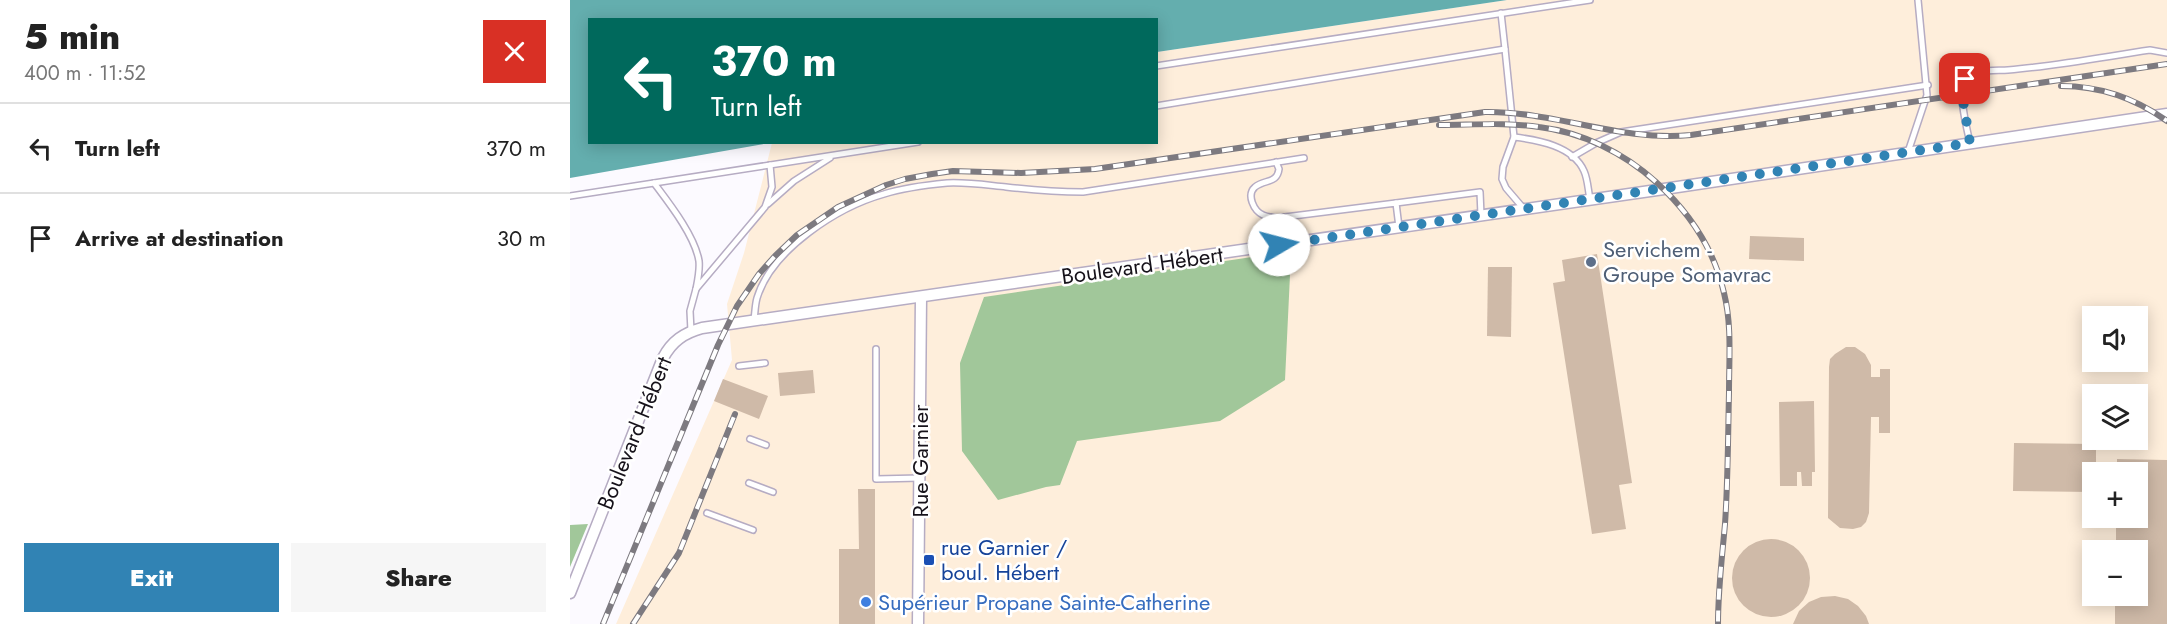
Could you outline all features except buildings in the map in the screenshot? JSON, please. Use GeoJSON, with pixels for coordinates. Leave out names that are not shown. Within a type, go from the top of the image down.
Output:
{"type":"FeatureCollection","features":[{"type":"Feature","properties":{"kind":"street","name":"Boulevard Hébert"},"geometry":{"type":"LineString","coordinates":[[570,593],[663,358],[674,342],[691,331],[2167,114]]}},
{"type":"Feature","properties":{"kind":"street","name":"Rue Garnier"},"geometry":{"type":"LineString","coordinates":[[918,624],[921,297]]}},
{"type":"Feature","properties":{"kind":"lane"},"geometry":{"type":"LineString","coordinates":[[1158,66],[1590,0]]}},
{"type":"Feature","properties":{"kind":"lane"},"geometry":{"type":"LineString","coordinates":[[1908,152],[1926,99],[1928,86],[1918,0]]}},
{"type":"Feature","properties":{"kind":"lane"},"geometry":{"type":"LineString","coordinates":[[1501,13],[1514,137],[1503,167],[1502,179],[1506,188],[1524,209]]}},
{"type":"Feature","properties":{"kind":"lane"},"geometry":{"type":"LineString","coordinates":[[1158,106],[1505,49]]}},
{"type":"Feature","properties":{"kind":"lane"},"geometry":{"type":"LineString","coordinates":[[1970,143],[1962,86],[1971,74],[2150,50],[2167,53]]}},
{"type":"Feature","properties":{"kind":"lane"},"geometry":{"type":"LineString","coordinates":[[1572,157],[1596,143],[1629,131],[1928,86]]}},
{"type":"Feature","properties":{"kind":"lane"},"geometry":{"type":"LineString","coordinates":[[1514,137],[1540,140],[1572,157],[1583,169],[1590,199]]}},
{"type":"Feature","properties":{"kind":"lane"},"geometry":{"type":"LineString","coordinates":[[570,196],[906,144]]}},
{"type":"Feature","properties":{"kind":"lane"},"geometry":{"type":"LineString","coordinates":[[696,289],[765,207],[794,180],[837,155]]}},
{"type":"Feature","properties":{"kind":"lane"},"geometry":{"type":"LineString","coordinates":[[754,320],[755,304],[763,283],[776,263],[800,239],[853,206],[883,194],[946,183],[972,183],[1048,192],[1083,192],[1304,158]]}},
{"type":"Feature","properties":{"kind":"lane"},"geometry":{"type":"LineString","coordinates":[[1276,162],[1280,169],[1274,180],[1257,185],[1252,190],[1253,205],[1261,214],[1277,218],[1480,192],[1481,215]]}},
{"type":"Feature","properties":{"kind":"lane"},"geometry":{"type":"LineString","coordinates":[[765,207],[772,187],[770,165]]}},
{"type":"Feature","properties":{"kind":"lane"},"geometry":{"type":"LineString","coordinates":[[654,183],[695,248],[699,260],[699,274],[690,311],[691,331]]}},
{"type":"Feature","properties":{"kind":"lane"},"geometry":{"type":"LineString","coordinates":[[1396,203],[1399,227]]}},
{"type":"Feature","properties":{"kind":"lane"},"geometry":{"type":"LineString","coordinates":[[1277,218],[1279,245]]}},
{"type":"Feature","properties":{"kind":"lane"},"geometry":{"type":"LineString","coordinates":[[876,349],[876,478],[920,478]]}},
{"type":"Feature","properties":{"kind":"lane"},"geometry":{"type":"LineString","coordinates":[[739,366],[765,363]]}},
{"type":"Feature","properties":{"kind":"lane"},"geometry":{"type":"LineString","coordinates":[[750,439],[766,445]]}},
{"type":"Feature","properties":{"kind":"lane"},"geometry":{"type":"LineString","coordinates":[[749,483],[773,492]]}},
{"type":"Feature","properties":{"kind":"lane"},"geometry":{"type":"LineString","coordinates":[[707,513],[753,530]]}},
{"type":"Feature","properties":{"kind":"shaded area"},"geometry":{"type":"Polygon","coordinates":[[[1507,0],[2167,0],[2167,624],[616,624],[732,360],[727,304],[744,253],[772,144],[1158,144],[1158,52],[1507,0]]]}},
{"type":"Feature","properties":{"kind":"green space"},"geometry":{"type":"Polygon","coordinates":[[[1279,253],[1290,275],[1285,380],[1220,421],[1077,441],[1060,485],[998,500],[962,451],[960,363],[984,297],[1279,253]]]}},
{"type":"Feature","properties":{"kind":"green space"},"geometry":{"type":"Polygon","coordinates":[[[588,524],[570,567],[570,525],[588,524]]]}},
{"type":"Feature","properties":{"kind":"water"},"geometry":{"type":"Polygon","coordinates":[[[570,0],[1507,0],[1158,52],[1158,18],[588,18],[588,144],[763,144],[570,178],[570,0]]]}},
{"type":"Feature","properties":{"kind":"railway"},"geometry":{"type":"LineString","coordinates":[[603,624],[718,345],[737,306],[759,274],[797,235],[838,207],[886,185],[905,179],[953,171],[1021,173],[1095,169],[1485,112],[1537,116],[1639,134],[1691,135],[2167,64]]}},
{"type":"Feature","properties":{"kind":"railway"},"geometry":{"type":"LineString","coordinates":[[2061,86],[2090,88],[2117,95],[2167,121]]}},
{"type":"Feature","properties":{"kind":"railway"},"geometry":{"type":"LineString","coordinates":[[1439,125],[1527,125],[1571,134],[1602,146],[1630,162],[1656,182],[1679,206],[1707,246],[1724,293],[1730,342],[1727,491],[1718,624]]}},
{"type":"Feature","properties":{"kind":"railway"},"geometry":{"type":"LineString","coordinates":[[633,624],[679,553],[735,414]]}},
{"type":"Feature","properties":{"kind":"place","name":"Servichem - Groupe Somavrac"},"geometry":{"type":"Point","coordinates":[1591,262]}},
{"type":"Feature","properties":{"kind":"place","name":"rue Garnier / boul. Hébert"},"geometry":{"type":"Point","coordinates":[929,560]}},
{"type":"Feature","properties":{"kind":"place","name":"Supérieur Propane Sainte-Catherine"},"geometry":{"type":"Point","coordinates":[866,602]}},
{"type":"Feature","properties":{"kind":"route"},"geometry":{"type":"LineString","coordinates":[[1279,245],[1970,143],[1962,94],[1965,79]]}}]}
